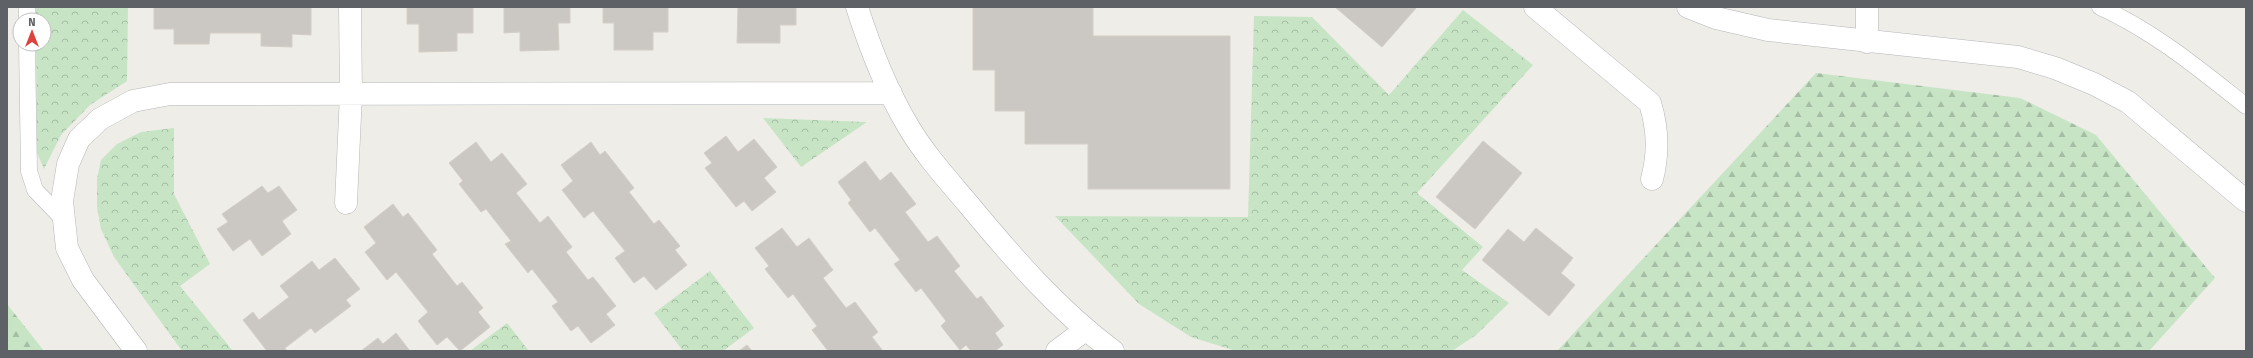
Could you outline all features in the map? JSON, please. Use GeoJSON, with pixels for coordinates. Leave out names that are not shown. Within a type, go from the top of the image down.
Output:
{"type":"FeatureCollection","features":[{"type":"Feature","properties":{"kind":"street"},"geometry":{"type":"LineString","coordinates":[[346,203],[351,94],[350,7]]}},
{"type":"Feature","properties":{"kind":"street"},"geometry":{"type":"LineString","coordinates":[[857,7],[882,75],[908,127],[934,163],[1037,283],[1085,330],[1113,351]]}},
{"type":"Feature","properties":{"kind":"street"},"geometry":{"type":"LineString","coordinates":[[1535,7],[1650,103],[1657,126],[1657,159],[1652,179]]}},
{"type":"Feature","properties":{"kind":"street"},"geometry":{"type":"LineString","coordinates":[[1688,7],[1716,18],[1768,30],[1867,42],[2018,57],[2055,68],[2094,84],[2128,102],[2246,201]]}},
{"type":"Feature","properties":{"kind":"street"},"geometry":{"type":"LineString","coordinates":[[1867,7],[1867,42]]}},
{"type":"Feature","properties":{"kind":"street"},"geometry":{"type":"LineString","coordinates":[[136,351],[83,280],[66,248],[62,201],[68,164],[79,139],[100,119],[133,101],[170,94],[891,93]]}},
{"type":"Feature","properties":{"kind":"street"},"geometry":{"type":"LineString","coordinates":[[1057,351],[1085,330]]}},
{"type":"Feature","properties":{"kind":"lane"},"geometry":{"type":"LineString","coordinates":[[2100,7],[2130,20],[2172,47],[2246,106]]}},
{"type":"Feature","properties":{"kind":"lane"},"geometry":{"type":"LineString","coordinates":[[28,52],[29,171],[35,190],[64,220]]}},
{"type":"Feature","properties":{"kind":"green space"},"geometry":{"type":"Polygon","coordinates":[[[36,7],[128,7],[127,81],[90,105],[61,135],[44,169],[37,153],[36,52],[52,52],[52,12],[36,12],[36,7]]]}},
{"type":"Feature","properties":{"kind":"green space"},"geometry":{"type":"Polygon","coordinates":[[[1463,10],[1533,65],[1417,193],[1483,247],[1462,270],[1509,303],[1476,335],[1452,351],[1236,351],[1191,337],[1139,304],[1055,216],[1248,217],[1254,16],[1312,17],[1389,95],[1463,10]]]}},
{"type":"Feature","properties":{"kind":"green space"},"geometry":{"type":"Polygon","coordinates":[[[1816,73],[2020,98],[2096,135],[2215,278],[2149,351],[1557,351],[1816,73]]]}},
{"type":"Feature","properties":{"kind":"green space"},"geometry":{"type":"Polygon","coordinates":[[[763,118],[867,122],[801,167],[763,118]]]}},
{"type":"Feature","properties":{"kind":"green space"},"geometry":{"type":"Polygon","coordinates":[[[174,128],[174,194],[210,264],[180,286],[233,351],[182,351],[114,257],[101,229],[97,207],[97,179],[101,160],[117,144],[141,132],[174,128]]]}},
{"type":"Feature","properties":{"kind":"green space"},"geometry":{"type":"Polygon","coordinates":[[[710,271],[754,328],[723,351],[683,351],[654,313],[710,271]]]}},
{"type":"Feature","properties":{"kind":"green space"},"geometry":{"type":"Polygon","coordinates":[[[7,304],[44,351],[7,351],[7,304]]]}},
{"type":"Feature","properties":{"kind":"green space"},"geometry":{"type":"Polygon","coordinates":[[[507,323],[529,351],[470,351],[507,323]]]}},
{"type":"Feature","properties":{"kind":"building"},"geometry":{"type":"Polygon","coordinates":[[[154,7],[311,7],[311,35],[292,34],[292,47],[261,46],[261,33],[210,33],[209,44],[174,44],[174,29],[154,29],[154,7]]]}},
{"type":"Feature","properties":{"kind":"building"},"geometry":{"type":"Polygon","coordinates":[[[407,7],[473,7],[473,33],[457,33],[457,51],[419,52],[419,24],[407,24],[407,7]]]}},
{"type":"Feature","properties":{"kind":"building"},"geometry":{"type":"Polygon","coordinates":[[[504,7],[570,7],[570,23],[558,23],[559,50],[520,51],[520,32],[504,33],[504,7]]]}},
{"type":"Feature","properties":{"kind":"building"},"geometry":{"type":"Polygon","coordinates":[[[603,7],[668,7],[668,32],[653,32],[653,50],[614,50],[614,23],[603,23],[603,7]]]}},
{"type":"Feature","properties":{"kind":"building"},"geometry":{"type":"Polygon","coordinates":[[[738,7],[796,7],[796,25],[780,25],[780,43],[737,43],[738,7]]]}},
{"type":"Feature","properties":{"kind":"building"},"geometry":{"type":"Polygon","coordinates":[[[973,7],[1093,7],[1093,36],[1230,36],[1230,189],[1088,189],[1088,144],[1025,144],[1025,111],[995,111],[995,70],[973,70],[973,7]]]}},
{"type":"Feature","properties":{"kind":"building"},"geometry":{"type":"Polygon","coordinates":[[[1335,7],[1417,7],[1382,47],[1335,7]]]}},
{"type":"Feature","properties":{"kind":"building"},"geometry":{"type":"Polygon","coordinates":[[[726,136],[738,152],[754,139],[777,167],[764,178],[776,192],[752,211],[744,201],[736,207],[705,168],[712,163],[704,153],[726,136]]]}},
{"type":"Feature","properties":{"kind":"building"},"geometry":{"type":"Polygon","coordinates":[[[1483,141],[1522,173],[1475,229],[1436,197],[1483,141]]]}},
{"type":"Feature","properties":{"kind":"building"},"geometry":{"type":"Polygon","coordinates":[[[476,142],[491,162],[502,153],[527,184],[516,193],[540,223],[548,216],[572,247],[566,252],[588,280],[593,277],[616,306],[606,314],[615,325],[591,343],[578,326],[571,331],[552,306],[558,302],[532,269],[528,273],[505,244],[511,241],[486,209],[481,212],[459,184],[463,181],[449,163],[476,142]]]}},
{"type":"Feature","properties":{"kind":"building"},"geometry":{"type":"Polygon","coordinates":[[[591,142],[600,155],[605,151],[634,188],[629,192],[654,224],[659,220],[680,246],[675,250],[687,265],[656,290],[644,276],[634,283],[615,258],[625,251],[593,211],[584,218],[562,190],[573,181],[561,165],[591,142]]]}},
{"type":"Feature","properties":{"kind":"building"},"geometry":{"type":"Polygon","coordinates":[[[865,161],[880,181],[891,172],[916,204],[905,212],[928,242],[937,236],[960,266],[954,271],[977,299],[981,296],[1004,326],[995,333],[1003,345],[995,351],[971,351],[966,345],[960,350],[941,326],[946,321],[921,288],[916,292],[894,264],[900,260],[875,228],[870,232],[848,203],[851,200],[838,182],[865,161]]]}},
{"type":"Feature","properties":{"kind":"building"},"geometry":{"type":"Polygon","coordinates":[[[262,186],[268,193],[279,186],[297,210],[282,221],[291,234],[262,256],[250,239],[233,251],[217,229],[228,222],[222,214],[262,186]]]}},
{"type":"Feature","properties":{"kind":"building"},"geometry":{"type":"Polygon","coordinates":[[[393,204],[403,217],[408,213],[437,250],[432,254],[457,286],[462,282],[483,308],[478,312],[490,327],[460,351],[447,337],[437,345],[418,321],[428,312],[396,272],[387,280],[365,252],[376,243],[364,227],[393,204]]]}},
{"type":"Feature","properties":{"kind":"building"},"geometry":{"type":"Polygon","coordinates":[[[782,228],[797,247],[809,238],[833,270],[823,278],[846,308],[855,302],[878,332],[872,337],[883,351],[828,351],[812,330],[817,326],[793,294],[788,298],[765,269],[769,266],[755,248],[782,228]]]}},
{"type":"Feature","properties":{"kind":"building"},"geometry":{"type":"Polygon","coordinates":[[[1536,228],[1573,258],[1561,273],[1575,285],[1549,316],[1482,260],[1508,229],[1524,242],[1536,228]]]}},
{"type":"Feature","properties":{"kind":"building"},"geometry":{"type":"Polygon","coordinates":[[[335,258],[360,289],[346,300],[351,306],[315,333],[311,328],[285,348],[287,351],[267,351],[243,320],[253,312],[259,320],[289,297],[280,286],[312,261],[319,270],[335,258]]]}},
{"type":"Feature","properties":{"kind":"building"},"geometry":{"type":"Polygon","coordinates":[[[396,333],[410,351],[361,351],[378,338],[383,344],[396,333]]]}},
{"type":"Feature","properties":{"kind":"building"},"geometry":{"type":"Polygon","coordinates":[[[747,345],[752,351],[739,351],[747,345]]]}}]}
